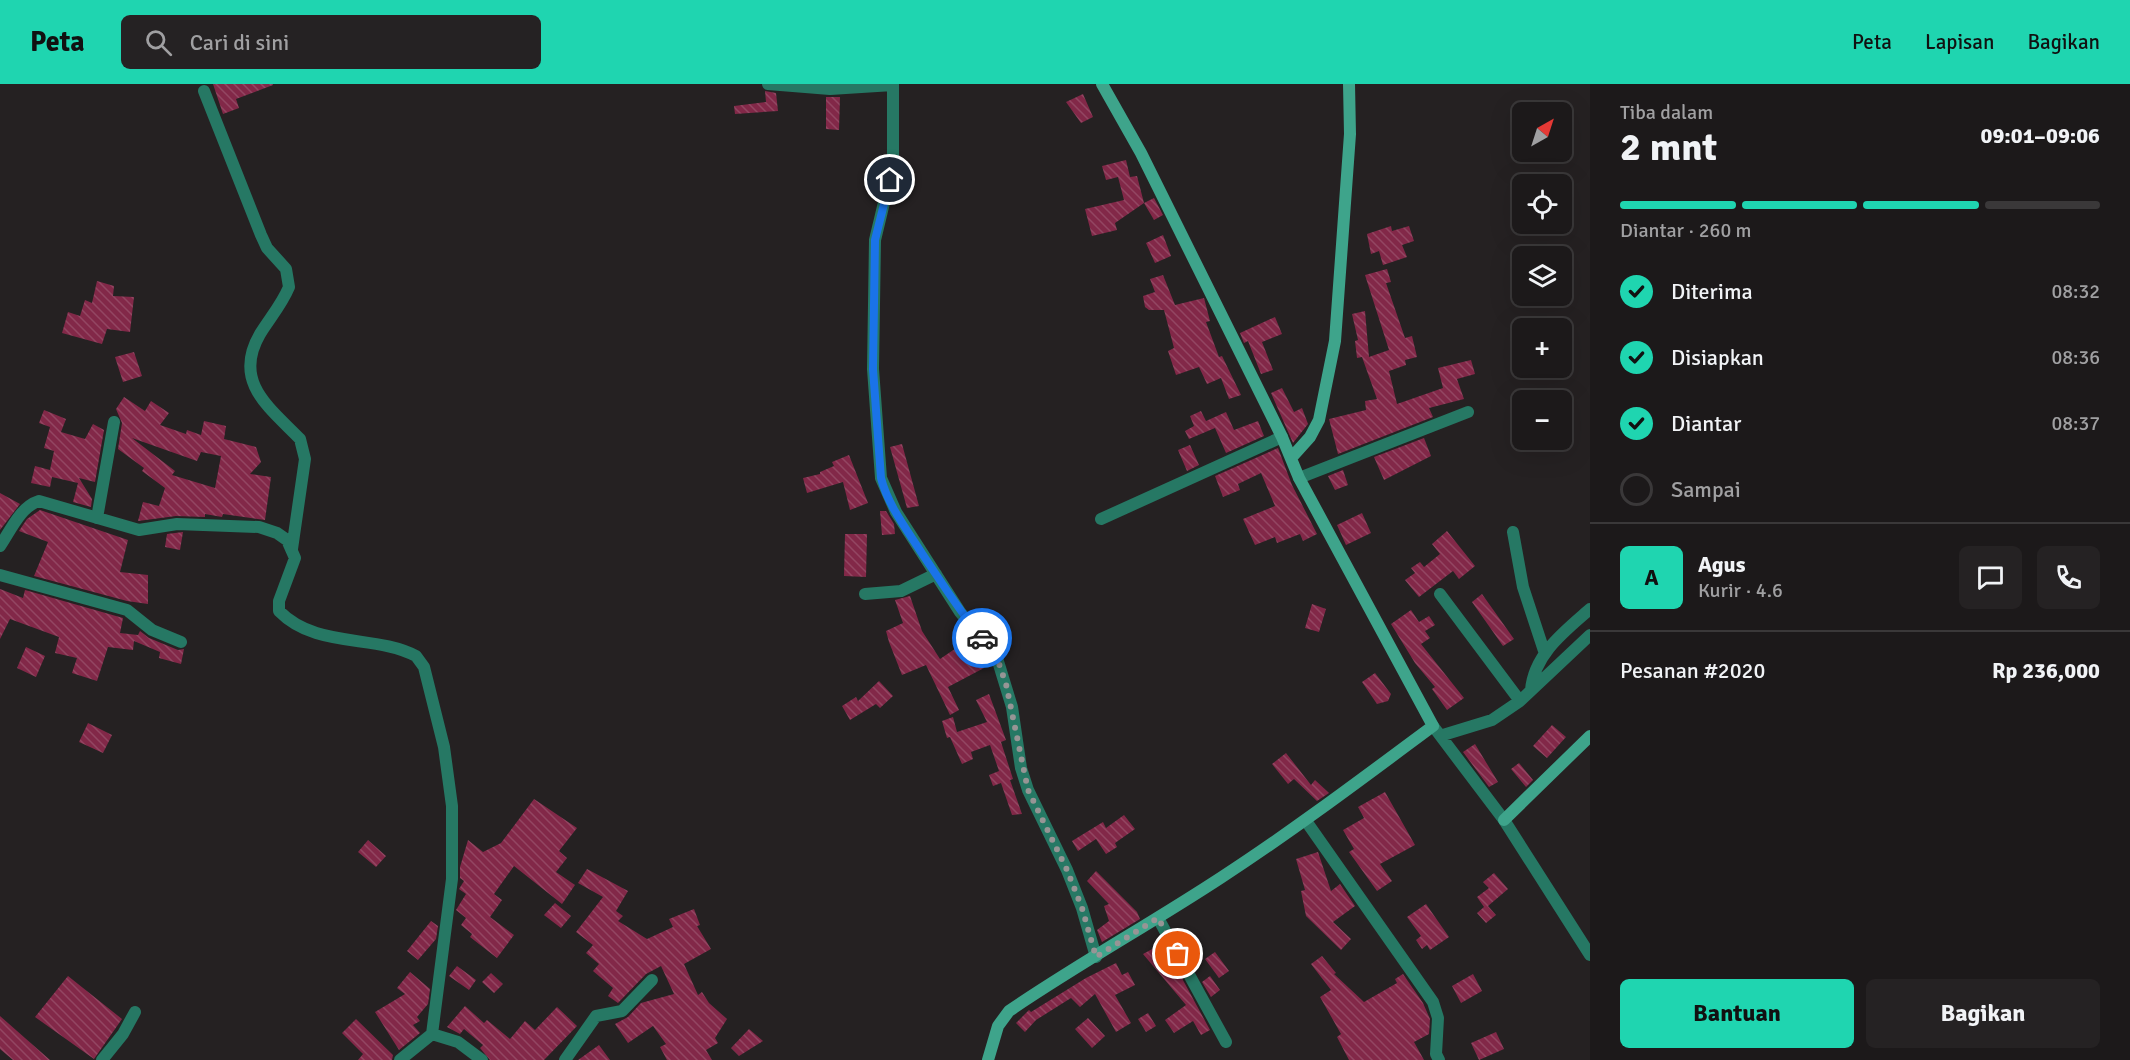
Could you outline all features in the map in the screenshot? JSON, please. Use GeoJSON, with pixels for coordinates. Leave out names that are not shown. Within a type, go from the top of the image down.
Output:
{"type":"FeatureCollection","features":[{"type":"Feature","properties":{"kind":"street"},"geometry":{"type":"LineString","coordinates":[[768,84],[830,89],[893,85],[893,165],[875,240],[873,369],[881,478],[896,512],[960,612],[997,658],[1012,707],[1021,768],[1028,790],[1067,870],[1082,908],[1096,957]]}},
{"type":"Feature","properties":{"kind":"street"},"geometry":{"type":"LineString","coordinates":[[1102,84],[1141,153],[1292,457],[1299,478],[1433,726],[1443,735],[1504,820],[1590,955]]}},
{"type":"Feature","properties":{"kind":"street"},"geometry":{"type":"LineString","coordinates":[[1292,457],[1310,437],[1319,420],[1335,341],[1350,134],[1350,84]]}},
{"type":"Feature","properties":{"kind":"street"},"geometry":{"type":"LineString","coordinates":[[204,90],[261,235],[290,278],[290,287],[260,334],[251,362],[252,379],[259,398],[300,439],[304,447],[305,459],[292,549]]}},
{"type":"Feature","properties":{"kind":"street"},"geometry":{"type":"LineString","coordinates":[[1299,478],[1468,412]]}},
{"type":"Feature","properties":{"kind":"street"},"geometry":{"type":"LineString","coordinates":[[97,518],[114,422]]}},
{"type":"Feature","properties":{"kind":"street"},"geometry":{"type":"LineString","coordinates":[[1101,519],[1282,437]]}},
{"type":"Feature","properties":{"kind":"street"},"geometry":{"type":"LineString","coordinates":[[0,546],[21,513],[30,504],[39,501],[139,531],[177,524],[258,527],[277,533],[287,540],[295,558],[293,569],[279,601],[279,611],[287,619],[304,630],[410,653],[424,667],[444,747],[452,806],[452,879],[432,1034],[400,1060]]}},
{"type":"Feature","properties":{"kind":"street"},"geometry":{"type":"LineString","coordinates":[[1513,532],[1523,587],[1545,654]]}},
{"type":"Feature","properties":{"kind":"street"},"geometry":{"type":"LineString","coordinates":[[865,594],[895,593],[936,574]]}},
{"type":"Feature","properties":{"kind":"street"},"geometry":{"type":"LineString","coordinates":[[0,575],[127,610],[152,630],[181,642]]}},
{"type":"Feature","properties":{"kind":"street"},"geometry":{"type":"LineString","coordinates":[[1440,594],[1520,700]]}},
{"type":"Feature","properties":{"kind":"street"},"geometry":{"type":"LineString","coordinates":[[1531,690],[1533,674],[1551,644],[1590,609]]}},
{"type":"Feature","properties":{"kind":"street"},"geometry":{"type":"LineString","coordinates":[[1443,735],[1492,720],[1520,700],[1590,635]]}},
{"type":"Feature","properties":{"kind":"street"},"geometry":{"type":"LineString","coordinates":[[988,1060],[998,1026],[1009,1011],[1158,918],[1306,821],[1326,802],[1433,726]]}},
{"type":"Feature","properties":{"kind":"street"},"geometry":{"type":"LineString","coordinates":[[1504,820],[1590,736]]}},
{"type":"Feature","properties":{"kind":"street"},"geometry":{"type":"LineString","coordinates":[[1306,821],[1433,1002],[1438,1018],[1436,1054],[1439,1060]]}},
{"type":"Feature","properties":{"kind":"street"},"geometry":{"type":"LineString","coordinates":[[1158,918],[1226,1042]]}},
{"type":"Feature","properties":{"kind":"street"},"geometry":{"type":"LineString","coordinates":[[565,1060],[596,1017],[622,1011],[652,980]]}},
{"type":"Feature","properties":{"kind":"street"},"geometry":{"type":"LineString","coordinates":[[102,1060],[123,1034],[135,1012]]}},
{"type":"Feature","properties":{"kind":"street"},"geometry":{"type":"LineString","coordinates":[[432,1034],[458,1042],[482,1060]]}},
{"type":"Feature","properties":{"kind":"building"},"geometry":{"type":"Polygon","coordinates":[[[213,84],[273,85],[236,99],[239,108],[223,114],[213,84]]]}},
{"type":"Feature","properties":{"kind":"building"},"geometry":{"type":"Polygon","coordinates":[[[765,91],[776,93],[778,111],[735,114],[734,106],[766,102],[765,91]]]}},
{"type":"Feature","properties":{"kind":"building"},"geometry":{"type":"Polygon","coordinates":[[[1083,94],[1093,117],[1081,123],[1066,102],[1083,94]]]}},
{"type":"Feature","properties":{"kind":"building"},"geometry":{"type":"Polygon","coordinates":[[[826,97],[840,97],[839,130],[826,129],[826,97]]]}},
{"type":"Feature","properties":{"kind":"building"},"geometry":{"type":"Polygon","coordinates":[[[1126,160],[1130,177],[1137,176],[1144,203],[1115,223],[1117,230],[1092,236],[1085,209],[1124,200],[1118,177],[1106,180],[1102,166],[1126,160]]]}},
{"type":"Feature","properties":{"kind":"building"},"geometry":{"type":"Polygon","coordinates":[[[1154,198],[1163,215],[1154,220],[1144,203],[1154,198]]]}},
{"type":"Feature","properties":{"kind":"building"},"geometry":{"type":"Polygon","coordinates":[[[1391,226],[1392,231],[1409,226],[1414,241],[1402,245],[1407,257],[1383,265],[1379,251],[1371,254],[1367,234],[1391,226]]]}},
{"type":"Feature","properties":{"kind":"building"},"geometry":{"type":"Polygon","coordinates":[[[1163,235],[1171,256],[1155,263],[1146,243],[1163,235]]]}},
{"type":"Feature","properties":{"kind":"building"},"geometry":{"type":"Polygon","coordinates":[[[1387,269],[1391,282],[1386,283],[1405,338],[1412,336],[1417,357],[1405,360],[1406,365],[1389,371],[1397,404],[1443,388],[1438,368],[1471,360],[1475,374],[1457,379],[1464,399],[1429,408],[1433,417],[1338,454],[1329,419],[1366,410],[1365,401],[1377,399],[1362,357],[1357,358],[1355,341],[1358,340],[1352,314],[1365,311],[1369,357],[1389,350],[1365,275],[1387,269]]]}},
{"type":"Feature","properties":{"kind":"building"},"geometry":{"type":"Polygon","coordinates":[[[1163,275],[1175,305],[1204,298],[1210,321],[1206,322],[1219,357],[1222,356],[1241,395],[1229,399],[1221,378],[1207,384],[1199,367],[1176,375],[1168,351],[1174,348],[1164,310],[1149,310],[1145,307],[1143,296],[1155,292],[1150,279],[1163,275]]]}},
{"type":"Feature","properties":{"kind":"building"},"geometry":{"type":"Polygon","coordinates":[[[97,281],[114,286],[113,296],[134,297],[130,332],[107,329],[102,344],[62,333],[68,312],[80,316],[85,300],[92,303],[97,281]]]}},
{"type":"Feature","properties":{"kind":"building"},"geometry":{"type":"Polygon","coordinates":[[[1275,317],[1282,334],[1262,342],[1273,370],[1261,374],[1248,341],[1244,343],[1240,333],[1275,317]]]}},
{"type":"Feature","properties":{"kind":"building"},"geometry":{"type":"Polygon","coordinates":[[[134,352],[142,376],[123,382],[115,357],[134,352]]]}},
{"type":"Feature","properties":{"kind":"building"},"geometry":{"type":"Polygon","coordinates":[[[1282,388],[1294,412],[1302,408],[1308,424],[1293,443],[1271,393],[1282,388]]]}},
{"type":"Feature","properties":{"kind":"building"},"geometry":{"type":"Polygon","coordinates":[[[124,397],[145,411],[151,401],[169,413],[160,425],[186,434],[187,430],[201,435],[204,421],[226,426],[224,439],[256,447],[261,462],[250,474],[271,477],[265,520],[205,514],[205,517],[176,516],[138,521],[143,502],[159,506],[165,488],[142,471],[144,468],[118,449],[122,423],[116,409],[124,397]],[[132,438],[175,471],[172,475],[215,488],[221,456],[201,452],[197,461],[132,438]]]}},
{"type":"Feature","properties":{"kind":"building"},"geometry":{"type":"Polygon","coordinates":[[[44,410],[66,419],[61,432],[85,439],[93,424],[104,430],[95,482],[79,478],[92,499],[91,507],[73,502],[78,483],[52,477],[50,487],[31,483],[35,466],[50,470],[54,451],[44,448],[50,427],[39,423],[44,410]]]}},
{"type":"Feature","properties":{"kind":"building"},"geometry":{"type":"Polygon","coordinates":[[[1201,411],[1206,421],[1226,412],[1234,430],[1258,421],[1264,436],[1226,453],[1215,428],[1189,439],[1185,431],[1194,426],[1190,416],[1201,411]]]}},
{"type":"Feature","properties":{"kind":"building"},"geometry":{"type":"Polygon","coordinates":[[[1424,438],[1431,456],[1384,480],[1374,457],[1424,438]]]}},
{"type":"Feature","properties":{"kind":"building"},"geometry":{"type":"Polygon","coordinates":[[[902,444],[919,506],[907,508],[890,447],[902,444]]]}},
{"type":"Feature","properties":{"kind":"building"},"geometry":{"type":"Polygon","coordinates":[[[1190,445],[1199,465],[1187,471],[1178,450],[1190,445]]]}},
{"type":"Feature","properties":{"kind":"building"},"geometry":{"type":"Polygon","coordinates":[[[1278,448],[1292,485],[1317,534],[1303,541],[1300,534],[1277,543],[1275,537],[1255,545],[1243,519],[1275,506],[1261,473],[1238,484],[1240,490],[1223,497],[1215,476],[1278,448]]]}},
{"type":"Feature","properties":{"kind":"building"},"geometry":{"type":"Polygon","coordinates":[[[849,455],[868,503],[850,510],[843,482],[807,493],[803,478],[820,474],[834,466],[832,462],[849,455]]]}},
{"type":"Feature","properties":{"kind":"building"},"geometry":{"type":"Polygon","coordinates":[[[1343,470],[1348,485],[1335,490],[1328,476],[1343,470]]]}},
{"type":"Feature","properties":{"kind":"building"},"geometry":{"type":"Polygon","coordinates":[[[0,493],[20,504],[0,530],[0,493]]]}},
{"type":"Feature","properties":{"kind":"building"},"geometry":{"type":"Polygon","coordinates":[[[40,510],[128,540],[120,572],[148,575],[148,604],[127,601],[34,576],[48,542],[19,531],[27,519],[40,510]]]}},
{"type":"Feature","properties":{"kind":"building"},"geometry":{"type":"Polygon","coordinates":[[[880,511],[886,511],[894,524],[895,534],[882,535],[880,511]]]}},
{"type":"Feature","properties":{"kind":"building"},"geometry":{"type":"Polygon","coordinates":[[[1362,513],[1371,533],[1346,545],[1337,525],[1362,513]]]}},
{"type":"Feature","properties":{"kind":"building"},"geometry":{"type":"Polygon","coordinates":[[[1447,531],[1475,566],[1459,579],[1453,571],[1419,597],[1405,580],[1415,573],[1411,568],[1420,562],[1424,567],[1440,554],[1432,544],[1447,531]]]}},
{"type":"Feature","properties":{"kind":"building"},"geometry":{"type":"Polygon","coordinates":[[[183,532],[180,550],[165,547],[167,534],[183,532]]]}},
{"type":"Feature","properties":{"kind":"building"},"geometry":{"type":"Polygon","coordinates":[[[845,534],[867,534],[866,577],[844,576],[845,534]]]}},
{"type":"Feature","properties":{"kind":"building"},"geometry":{"type":"Polygon","coordinates":[[[0,589],[23,598],[25,590],[123,618],[120,633],[138,635],[140,631],[149,638],[178,650],[184,649],[181,664],[159,658],[160,652],[134,641],[133,650],[108,647],[97,681],[72,673],[77,658],[55,653],[59,637],[10,619],[0,639],[0,589]]]}},
{"type":"Feature","properties":{"kind":"building"},"geometry":{"type":"Polygon","coordinates":[[[1482,594],[1514,639],[1503,646],[1472,602],[1482,594]]]}},
{"type":"Feature","properties":{"kind":"building"},"geometry":{"type":"Polygon","coordinates":[[[910,596],[922,631],[940,659],[968,640],[984,668],[948,687],[959,710],[950,715],[926,665],[902,675],[889,642],[886,631],[903,623],[895,600],[910,596]]]}},
{"type":"Feature","properties":{"kind":"building"},"geometry":{"type":"Polygon","coordinates":[[[1312,604],[1326,609],[1319,632],[1305,628],[1312,604]]]}},
{"type":"Feature","properties":{"kind":"building"},"geometry":{"type":"Polygon","coordinates":[[[1411,610],[1419,622],[1429,616],[1435,625],[1425,631],[1430,638],[1421,644],[1464,698],[1447,710],[1432,689],[1435,687],[1415,663],[1391,624],[1411,610]]]}},
{"type":"Feature","properties":{"kind":"building"},"geometry":{"type":"Polygon","coordinates":[[[26,647],[45,656],[36,677],[17,668],[26,647]]]}},
{"type":"Feature","properties":{"kind":"building"},"geometry":{"type":"Polygon","coordinates":[[[1375,673],[1391,694],[1388,701],[1377,704],[1362,682],[1375,673]]]}},
{"type":"Feature","properties":{"kind":"building"},"geometry":{"type":"Polygon","coordinates":[[[879,681],[893,696],[880,708],[876,704],[850,720],[842,706],[856,697],[858,701],[879,681]]]}},
{"type":"Feature","properties":{"kind":"building"},"geometry":{"type":"Polygon","coordinates":[[[989,694],[1006,740],[1001,742],[1013,779],[1010,780],[1022,814],[1012,815],[1001,783],[993,786],[989,775],[999,771],[990,745],[971,752],[973,759],[962,764],[950,737],[947,738],[942,721],[953,717],[957,732],[987,722],[976,700],[989,694]]]}},
{"type":"Feature","properties":{"kind":"building"},"geometry":{"type":"Polygon","coordinates":[[[88,723],[112,735],[103,753],[79,742],[88,723]]]}},
{"type":"Feature","properties":{"kind":"building"},"geometry":{"type":"Polygon","coordinates":[[[1552,725],[1566,737],[1547,758],[1533,746],[1552,725]]]}},
{"type":"Feature","properties":{"kind":"building"},"geometry":{"type":"Polygon","coordinates":[[[1475,744],[1498,782],[1489,787],[1463,752],[1475,744]]]}},
{"type":"Feature","properties":{"kind":"building"},"geometry":{"type":"Polygon","coordinates":[[[1286,753],[1311,785],[1315,780],[1329,793],[1317,801],[1294,779],[1288,784],[1272,764],[1286,753]]]}},
{"type":"Feature","properties":{"kind":"building"},"geometry":{"type":"Polygon","coordinates":[[[1519,763],[1533,780],[1526,787],[1511,769],[1519,763]]]}},
{"type":"Feature","properties":{"kind":"building"},"geometry":{"type":"Polygon","coordinates":[[[1385,792],[1415,845],[1380,864],[1392,881],[1377,891],[1349,852],[1354,849],[1343,830],[1364,818],[1358,807],[1385,792]]]}},
{"type":"Feature","properties":{"kind":"building"},"geometry":{"type":"Polygon","coordinates":[[[534,799],[577,828],[559,851],[567,858],[556,872],[575,885],[562,904],[514,866],[494,894],[502,900],[490,917],[514,935],[497,958],[470,937],[472,934],[461,925],[466,918],[456,910],[466,894],[459,889],[464,881],[460,878],[460,867],[468,840],[483,852],[501,843],[534,799]]]}},
{"type":"Feature","properties":{"kind":"building"},"geometry":{"type":"Polygon","coordinates":[[[1124,815],[1135,829],[1115,843],[1117,847],[1106,854],[1096,839],[1078,851],[1072,841],[1103,822],[1106,828],[1124,815]]]}},
{"type":"Feature","properties":{"kind":"building"},"geometry":{"type":"Polygon","coordinates":[[[368,840],[386,856],[376,867],[358,852],[368,840]]]}},
{"type":"Feature","properties":{"kind":"building"},"geometry":{"type":"Polygon","coordinates":[[[1318,852],[1331,891],[1340,884],[1355,906],[1333,922],[1351,939],[1341,950],[1306,916],[1301,891],[1305,890],[1296,859],[1318,852]]]}},
{"type":"Feature","properties":{"kind":"building"},"geometry":{"type":"Polygon","coordinates":[[[587,869],[628,891],[616,911],[623,916],[618,921],[647,939],[673,927],[669,919],[694,909],[700,925],[697,926],[711,949],[684,964],[698,995],[702,992],[709,1003],[727,1019],[715,1038],[718,1043],[706,1050],[712,1060],[667,1060],[660,1047],[666,1044],[653,1026],[628,1043],[615,1024],[628,1017],[641,1003],[674,994],[661,966],[646,974],[618,1003],[608,996],[613,988],[593,971],[599,964],[586,953],[593,945],[576,932],[603,897],[578,883],[587,869]]]}},
{"type":"Feature","properties":{"kind":"building"},"geometry":{"type":"Polygon","coordinates":[[[1096,871],[1137,912],[1140,919],[1102,942],[1097,930],[1109,921],[1104,906],[1109,904],[1087,881],[1096,871]]]}},
{"type":"Feature","properties":{"kind":"building"},"geometry":{"type":"Polygon","coordinates":[[[1494,873],[1508,889],[1488,906],[1496,915],[1486,923],[1477,913],[1484,907],[1477,897],[1489,888],[1483,882],[1494,873]]]}},
{"type":"Feature","properties":{"kind":"building"},"geometry":{"type":"Polygon","coordinates":[[[555,903],[571,916],[561,928],[544,915],[555,903]]]}},
{"type":"Feature","properties":{"kind":"building"},"geometry":{"type":"Polygon","coordinates":[[[1426,904],[1449,937],[1430,950],[1427,945],[1422,949],[1416,940],[1421,936],[1407,917],[1426,904]]]}},
{"type":"Feature","properties":{"kind":"building"},"geometry":{"type":"Polygon","coordinates":[[[431,921],[438,926],[436,939],[418,960],[407,951],[431,921]]]}},
{"type":"Feature","properties":{"kind":"building"},"geometry":{"type":"Polygon","coordinates":[[[1156,947],[1165,947],[1210,1030],[1201,1035],[1193,1021],[1174,1033],[1165,1020],[1186,1005],[1143,954],[1156,947]]]}},
{"type":"Feature","properties":{"kind":"building"},"geometry":{"type":"Polygon","coordinates":[[[1215,952],[1229,971],[1219,978],[1205,959],[1215,952]]]}},
{"type":"Feature","properties":{"kind":"building"},"geometry":{"type":"Polygon","coordinates":[[[1322,956],[1336,973],[1334,974],[1364,1002],[1397,983],[1395,979],[1403,974],[1423,1003],[1430,1019],[1429,1034],[1414,1042],[1424,1060],[1349,1060],[1337,1037],[1341,1034],[1320,997],[1331,990],[1311,964],[1322,956]]]}},
{"type":"Feature","properties":{"kind":"building"},"geometry":{"type":"Polygon","coordinates":[[[1116,963],[1122,975],[1128,972],[1135,985],[1115,995],[1131,1023],[1116,1032],[1095,994],[1080,1007],[1071,998],[1036,1020],[1025,1032],[1016,1023],[1029,1010],[1031,1012],[1086,978],[1116,963]]]}},
{"type":"Feature","properties":{"kind":"building"},"geometry":{"type":"Polygon","coordinates":[[[457,966],[476,980],[469,990],[449,976],[457,966]]]}},
{"type":"Feature","properties":{"kind":"building"},"geometry":{"type":"Polygon","coordinates":[[[410,972],[430,989],[428,1004],[417,1017],[420,1021],[413,1025],[420,1033],[399,1050],[375,1012],[405,994],[397,988],[410,972]]]}},
{"type":"Feature","properties":{"kind":"building"},"geometry":{"type":"Polygon","coordinates":[[[491,973],[503,984],[494,993],[482,982],[491,973]]]}},
{"type":"Feature","properties":{"kind":"building"},"geometry":{"type":"Polygon","coordinates":[[[1473,974],[1482,991],[1461,1003],[1452,986],[1473,974]]]}},
{"type":"Feature","properties":{"kind":"building"},"geometry":{"type":"Polygon","coordinates":[[[68,976],[122,1019],[94,1059],[35,1017],[68,976]]]}},
{"type":"Feature","properties":{"kind":"building"},"geometry":{"type":"Polygon","coordinates":[[[1210,976],[1220,990],[1211,997],[1202,982],[1210,976]]]}},
{"type":"Feature","properties":{"kind":"building"},"geometry":{"type":"Polygon","coordinates":[[[465,1006],[484,1023],[487,1020],[510,1039],[525,1021],[535,1030],[557,1007],[577,1026],[544,1060],[490,1060],[480,1048],[483,1045],[464,1029],[460,1034],[447,1027],[465,1006]]]}},
{"type":"Feature","properties":{"kind":"building"},"geometry":{"type":"Polygon","coordinates":[[[1148,1013],[1156,1026],[1146,1032],[1138,1019],[1148,1013]]]}},
{"type":"Feature","properties":{"kind":"building"},"geometry":{"type":"Polygon","coordinates":[[[0,1016],[50,1060],[13,1060],[0,1049],[0,1016]]]}},
{"type":"Feature","properties":{"kind":"building"},"geometry":{"type":"Polygon","coordinates":[[[1088,1018],[1105,1036],[1092,1048],[1075,1029],[1088,1018]]]}},
{"type":"Feature","properties":{"kind":"building"},"geometry":{"type":"Polygon","coordinates":[[[356,1019],[393,1055],[392,1060],[358,1060],[363,1054],[342,1033],[356,1019]]]}},
{"type":"Feature","properties":{"kind":"building"},"geometry":{"type":"Polygon","coordinates":[[[749,1029],[763,1041],[739,1056],[731,1048],[749,1029]]]}},
{"type":"Feature","properties":{"kind":"building"},"geometry":{"type":"Polygon","coordinates":[[[1496,1032],[1504,1049],[1479,1060],[1471,1043],[1496,1032]]]}},
{"type":"Feature","properties":{"kind":"building"},"geometry":{"type":"Polygon","coordinates":[[[599,1045],[610,1060],[578,1060],[599,1045]]]}},
{"type":"Feature","properties":{"kind":"way so far"},"geometry":{"type":"LineString","coordinates":[[982,638],[997,658],[1006,684],[1018,733],[1021,768],[1028,790],[1067,870],[1082,908],[1096,957],[1158,918],[1178,954]]}},
{"type":"Feature","properties":{"kind":"route"},"geometry":{"type":"LineString","coordinates":[[890,180],[875,240],[873,369],[882,485],[960,612],[982,638]]}}]}
